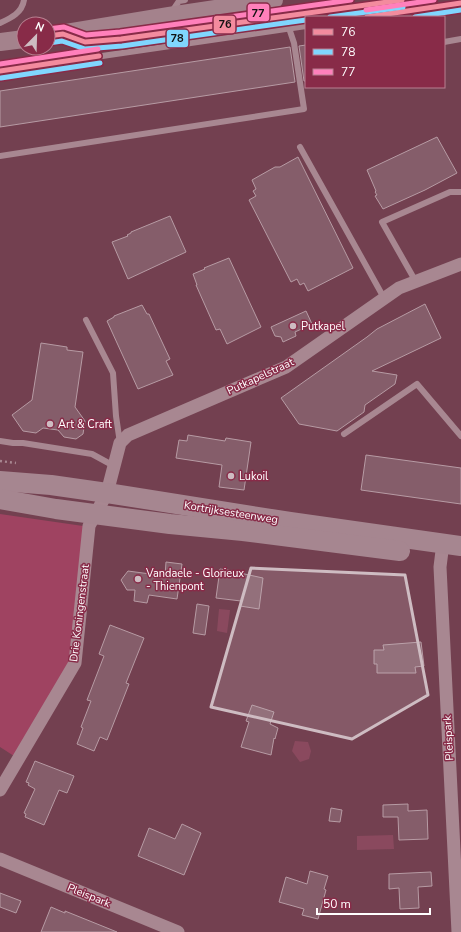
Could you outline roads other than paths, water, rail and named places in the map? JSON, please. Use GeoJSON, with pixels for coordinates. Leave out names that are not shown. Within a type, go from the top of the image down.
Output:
{"type":"FeatureCollection","features":[{"type":"Feature","properties":{"kind":"main road","name":"Kortrijksesteenweg"},"geometry":{"type":"LineString","coordinates":[[0,480],[107,493],[448,548],[461,559]]}},
{"type":"Feature","properties":{"kind":"main road","name":"Kortrijksesteenweg"},"geometry":{"type":"LineString","coordinates":[[0,499],[170,524],[448,548]]}},
{"type":"Feature","properties":{"kind":"street"},"geometry":{"type":"LineString","coordinates":[[56,35],[274,0]]}},
{"type":"Feature","properties":{"kind":"street"},"geometry":{"type":"LineString","coordinates":[[0,42],[16,40]]}},
{"type":"Feature","properties":{"kind":"street","name":"Putkapelstraat"},"geometry":{"type":"LineString","coordinates":[[120,443],[128,434],[286,367],[399,288],[461,264]]}},
{"type":"Feature","properties":{"kind":"street"},"geometry":{"type":"LineString","coordinates":[[107,493],[120,443]]}},
{"type":"Feature","properties":{"kind":"street","name":"Drie Koningenstraat"},"geometry":{"type":"LineString","coordinates":[[0,790],[75,663],[89,526],[107,493]]}},
{"type":"Feature","properties":{"kind":"street","name":"Pleispark"},"geometry":{"type":"LineString","coordinates":[[448,548],[440,567],[458,932]]}},
{"type":"Feature","properties":{"kind":"street","name":"Pleispark"},"geometry":{"type":"LineString","coordinates":[[0,859],[178,932]]}},
{"type":"Feature","properties":{"kind":"lane"},"geometry":{"type":"LineString","coordinates":[[0,24],[14,17],[23,5],[24,0]]}},
{"type":"Feature","properties":{"kind":"lane"},"geometry":{"type":"LineString","coordinates":[[169,16],[179,1],[185,0]]}},
{"type":"Feature","properties":{"kind":"lane"},"geometry":{"type":"LineString","coordinates":[[56,35],[85,42],[121,39],[402,0]]}},
{"type":"Feature","properties":{"kind":"lane"},"geometry":{"type":"LineString","coordinates":[[372,16],[461,4]]}},
{"type":"Feature","properties":{"kind":"lane"},"geometry":{"type":"LineString","coordinates":[[0,156],[304,109],[294,44],[285,16]]}},
{"type":"Feature","properties":{"kind":"lane"},"geometry":{"type":"LineString","coordinates":[[0,71],[305,26]]}},
{"type":"Feature","properties":{"kind":"lane"},"geometry":{"type":"LineString","coordinates":[[445,42],[461,39]]}},
{"type":"Feature","properties":{"kind":"lane"},"geometry":{"type":"LineString","coordinates":[[300,147],[384,298]]}},
{"type":"Feature","properties":{"kind":"lane"},"geometry":{"type":"LineString","coordinates":[[416,282],[382,222],[450,192],[461,192]]}},
{"type":"Feature","properties":{"kind":"lane"},"geometry":{"type":"LineString","coordinates":[[86,320],[114,373],[116,416],[120,443]]}},
{"type":"Feature","properties":{"kind":"lane"},"geometry":{"type":"LineString","coordinates":[[344,434],[417,384],[461,436]]}},
{"type":"Feature","properties":{"kind":"lane"},"geometry":{"type":"LineString","coordinates":[[0,441],[23,443],[92,454],[114,466]]}},
{"type":"Feature","properties":{"kind":"place","name":"Putkapel"},"geometry":{"type":"Point","coordinates":[293,326]}},
{"type":"Feature","properties":{"kind":"place","name":"Art & Craft"},"geometry":{"type":"Point","coordinates":[50,424]}},
{"type":"Feature","properties":{"kind":"place","name":"Lukoil"},"geometry":{"type":"Point","coordinates":[231,476]}},
{"type":"Feature","properties":{"kind":"place","name":"Vandaele - Glorieux - Thienpont"},"geometry":{"type":"Point","coordinates":[138,579]}}]}
